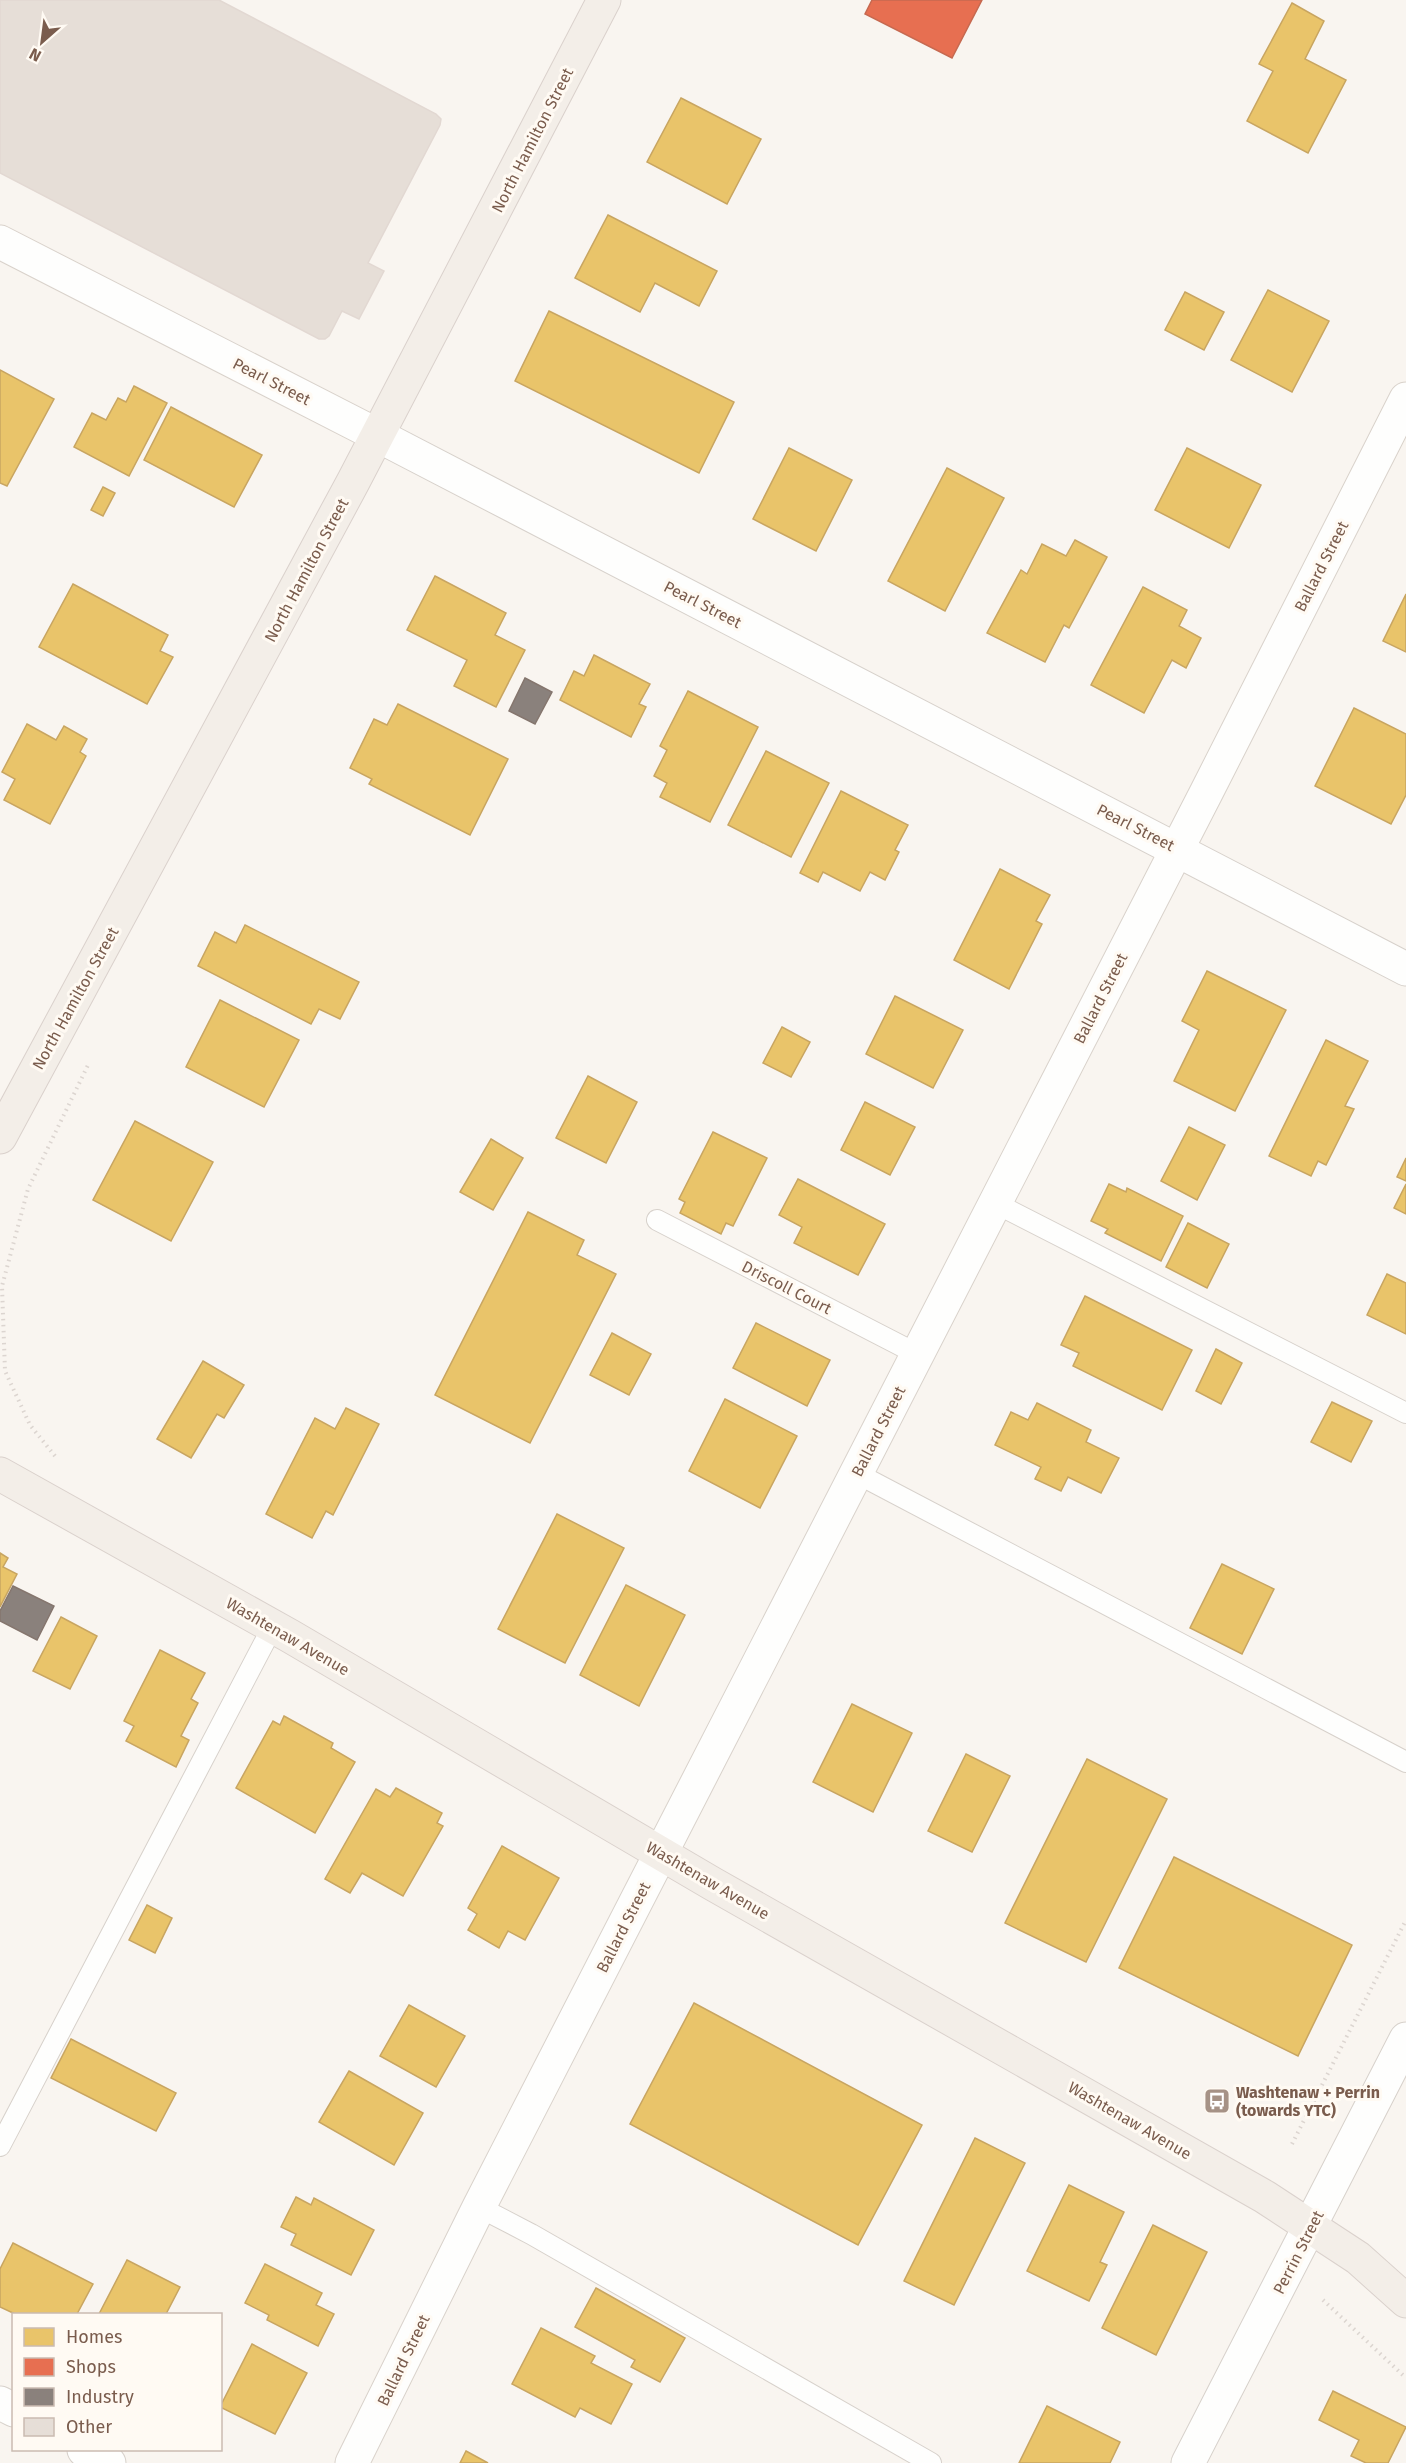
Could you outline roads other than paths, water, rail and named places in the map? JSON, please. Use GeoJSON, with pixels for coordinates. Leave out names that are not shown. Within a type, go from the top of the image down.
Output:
{"type":"FeatureCollection","features":[{"type":"Feature","properties":{"kind":"main road","name":"North Hamilton Street"},"geometry":{"type":"LineString","coordinates":[[0,1137],[479,243],[604,0]]}},
{"type":"Feature","properties":{"kind":"main road","name":"Washtenaw Avenue"},"geometry":{"type":"LineString","coordinates":[[0,1474],[273,1626],[662,1852],[713,1884],[1265,2197],[1358,2258],[1406,2301]]}},
{"type":"Feature","properties":{"kind":"street","name":"Pearl Street"},"geometry":{"type":"LineString","coordinates":[[0,242],[1177,848],[1406,969]]}},
{"type":"Feature","properties":{"kind":"street","name":"Ballard Street"},"geometry":{"type":"LineString","coordinates":[[352,2463],[479,2207],[1406,399]]}},
{"type":"Feature","properties":{"kind":"street","name":"Perrin Street"},"geometry":{"type":"LineString","coordinates":[[1188,2463],[1406,2039]]}},
{"type":"Feature","properties":{"kind":"street"},"geometry":{"type":"LineString","coordinates":[[86,2451],[108,2463]]}},
{"type":"Feature","properties":{"kind":"lane"},"geometry":{"type":"LineString","coordinates":[[994,1203],[1406,1413]]}},
{"type":"Feature","properties":{"kind":"lane","name":"Driscoll Court"},"geometry":{"type":"LineString","coordinates":[[657,1220],[916,1354]]}},
{"type":"Feature","properties":{"kind":"lane"},"geometry":{"type":"LineString","coordinates":[[856,1473],[1406,1762]]}},
{"type":"Feature","properties":{"kind":"lane"},"geometry":{"type":"LineString","coordinates":[[0,2146],[273,1626]]}},
{"type":"Feature","properties":{"kind":"lane"},"geometry":{"type":"LineString","coordinates":[[479,2207],[542,2239],[931,2463]]}},
{"type":"Feature","properties":{"kind":"place","name":"Washtenaw + Perrin (towards YTC)"},"geometry":{"type":"Point","coordinates":[1217,2101]}}]}
